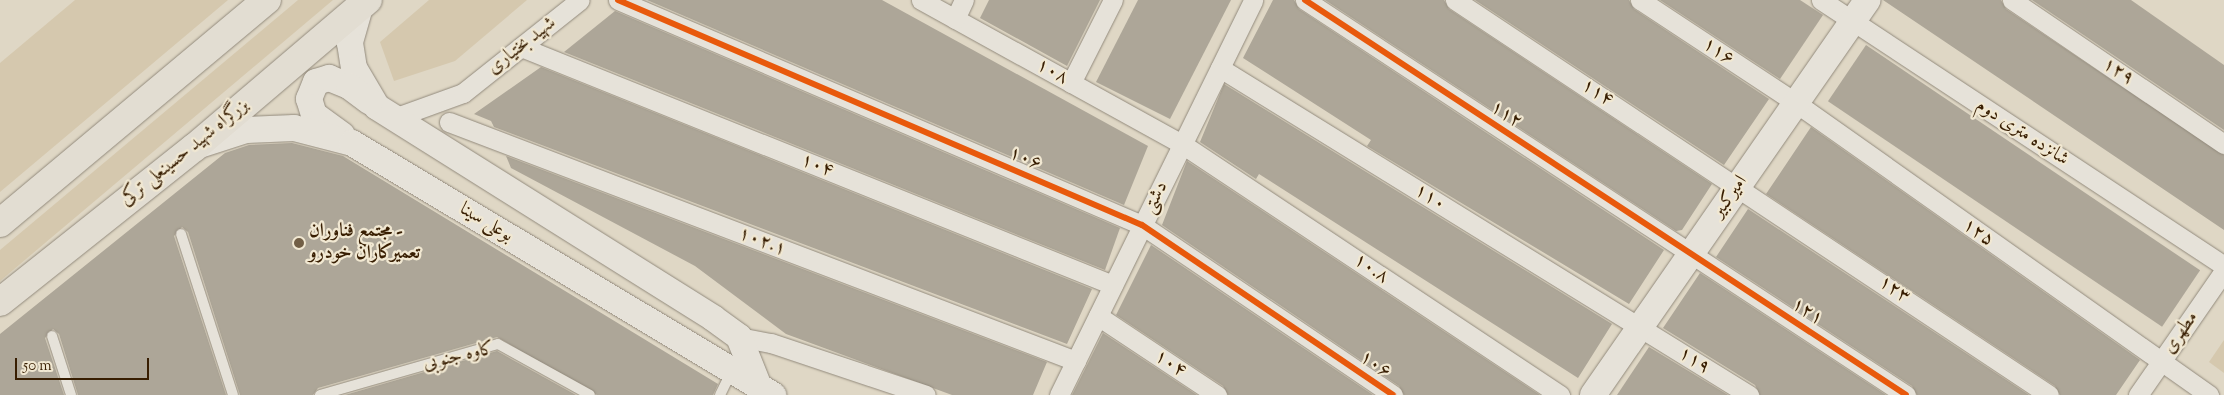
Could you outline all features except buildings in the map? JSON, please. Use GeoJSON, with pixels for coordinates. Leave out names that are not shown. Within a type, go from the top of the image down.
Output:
{"type":"FeatureCollection","features":[{"type":"Feature","properties":{"kind":"highway"},"geometry":{"type":"LineString","coordinates":[[0,224],[267,0]]}},
{"type":"Feature","properties":{"kind":"highway","name":"بزرگراه شهید حسینعلی ترکی"},"geometry":{"type":"LineString","coordinates":[[0,302],[196,147],[364,3]]}},
{"type":"Feature","properties":{"kind":"main road","name":"امیرکبیر"},"geometry":{"type":"LineString","coordinates":[[1592,395],[1868,0]]}},
{"type":"Feature","properties":{"kind":"main road"},"geometry":{"type":"LineString","coordinates":[[364,3],[350,43],[354,68],[385,113]]}},
{"type":"Feature","properties":{"kind":"main road"},"geometry":{"type":"LineString","coordinates":[[352,143],[314,115],[309,99],[316,82],[329,78],[349,86],[385,113],[739,338]]}},
{"type":"Feature","properties":{"kind":"main road","name":"بوعلی سینا"},"geometry":{"type":"LineString","coordinates":[[196,147],[246,130],[284,129],[352,143],[766,391]]}},
{"type":"Feature","properties":{"kind":"main road","name":"بوعلی سینا"},"geometry":{"type":"LineString","coordinates":[[739,338],[766,391]]}},
{"type":"Feature","properties":{"kind":"street","name":"شهید بختیاری"},"geometry":{"type":"LineString","coordinates":[[463,93],[580,0]]}},
{"type":"Feature","properties":{"kind":"street","name":"۱۰۶"},"geometry":{"type":"LineString","coordinates":[[618,0],[1142,225],[1394,395]]}},
{"type":"Feature","properties":{"kind":"street","name":"۱۰۸"},"geometry":{"type":"LineString","coordinates":[[921,0],[1182,144]]}},
{"type":"Feature","properties":{"kind":"street"},"geometry":{"type":"LineString","coordinates":[[955,19],[964,0]]}},
{"type":"Feature","properties":{"kind":"street"},"geometry":{"type":"LineString","coordinates":[[1071,82],[1113,0]]}},
{"type":"Feature","properties":{"kind":"street","name":"دشتی"},"geometry":{"type":"LineString","coordinates":[[1059,395],[1253,0]]}},
{"type":"Feature","properties":{"kind":"street","name":"۱۱۲"},"geometry":{"type":"LineString","coordinates":[[1306,0],[1691,254]]}},
{"type":"Feature","properties":{"kind":"street","name":"۱۱۴"},"geometry":{"type":"LineString","coordinates":[[1456,0],[1738,186]]}},
{"type":"Feature","properties":{"kind":"street","name":"۱۱۶"},"geometry":{"type":"LineString","coordinates":[[1640,0],[1796,103]]}},
{"type":"Feature","properties":{"kind":"street","name":"شانزده متری دوم"},"geometry":{"type":"LineString","coordinates":[[1820,0],[2224,266]]}},
{"type":"Feature","properties":{"kind":"street","name":"۱۲۹"},"geometry":{"type":"LineString","coordinates":[[2012,0],[2224,144]]}},
{"type":"Feature","properties":{"kind":"street","name":"۱۰۴"},"geometry":{"type":"LineString","coordinates":[[521,47],[1113,285]]}},
{"type":"Feature","properties":{"kind":"street","name":"۱۱۰"},"geometry":{"type":"LineString","coordinates":[[1220,68],[1640,327]]}},
{"type":"Feature","properties":{"kind":"street"},"geometry":{"type":"LineString","coordinates":[[385,113],[463,93]]}},
{"type":"Feature","properties":{"kind":"street"},"geometry":{"type":"LineString","coordinates":[[455,156],[449,122],[463,93]]}},
{"type":"Feature","properties":{"kind":"street","name":"۱۲۵"},"geometry":{"type":"LineString","coordinates":[[1796,103],[2209,395]]}},
{"type":"Feature","properties":{"kind":"street","name":"۱۰۲.۱"},"geometry":{"type":"LineString","coordinates":[[449,122],[1076,361]]}},
{"type":"Feature","properties":{"kind":"street","name":"۱۰.۸"},"geometry":{"type":"LineString","coordinates":[[1182,144],[1560,395]]}},
{"type":"Feature","properties":{"kind":"street","name":"۱۲۳"},"geometry":{"type":"LineString","coordinates":[[1738,186],[2049,395]]}},
{"type":"Feature","properties":{"kind":"street","name":"۱۲۱"},"geometry":{"type":"LineString","coordinates":[[1691,254],[1906,395]]}},
{"type":"Feature","properties":{"kind":"street","name":"مطهری"},"geometry":{"type":"LineString","coordinates":[[2138,395],[2224,271]]}},
{"type":"Feature","properties":{"kind":"street","name":"۱۰۴"},"geometry":{"type":"LineString","coordinates":[[1098,316],[1217,395]]}},
{"type":"Feature","properties":{"kind":"street","name":"۱۱۹"},"geometry":{"type":"LineString","coordinates":[[1640,327],[1749,395]]}},
{"type":"Feature","properties":{"kind":"street"},"geometry":{"type":"LineString","coordinates":[[739,338],[771,343],[926,395]]}},
{"type":"Feature","properties":{"kind":"lane"},"geometry":{"type":"LineString","coordinates":[[181,234],[233,395]]}},
{"type":"Feature","properties":{"kind":"lane"},"geometry":{"type":"LineString","coordinates":[[52,336],[71,395]]}},
{"type":"Feature","properties":{"kind":"lane"},"geometry":{"type":"LineString","coordinates":[[720,395],[732,371],[739,338]]}},
{"type":"Feature","properties":{"kind":"lane","name":"کاوه جنوبی"},"geometry":{"type":"LineString","coordinates":[[320,395],[498,344],[590,395]]}},
{"type":"Feature","properties":{"kind":"shaded area"},"geometry":{"type":"Polygon","coordinates":[[[75,0],[228,0],[0,192],[0,63],[75,0]]]}},
{"type":"Feature","properties":{"kind":"shaded area"},"geometry":{"type":"Polygon","coordinates":[[[298,0],[333,0],[0,281],[0,250],[298,0]]]}},
{"type":"Feature","properties":{"kind":"shaded area"},"geometry":{"type":"Polygon","coordinates":[[[429,0],[527,0],[455,61],[394,81],[380,42],[429,0]]]}},
{"type":"Feature","properties":{"kind":"shaded area"},"geometry":{"type":"Polygon","coordinates":[[[2224,340],[2224,373],[2209,362],[2224,340]]]}},
{"type":"Feature","properties":{"kind":"cycle path"},"geometry":{"type":"LineString","coordinates":[[618,0],[1142,225],[1393,395]]}},
{"type":"Feature","properties":{"kind":"cycle path"},"geometry":{"type":"LineString","coordinates":[[1305,0],[1906,395]]}},
{"type":"Feature","properties":{"kind":"place","name":"مجتمع فناوران - تعمیرکاران خودرو"},"geometry":{"type":"Point","coordinates":[299,243]}}]}
